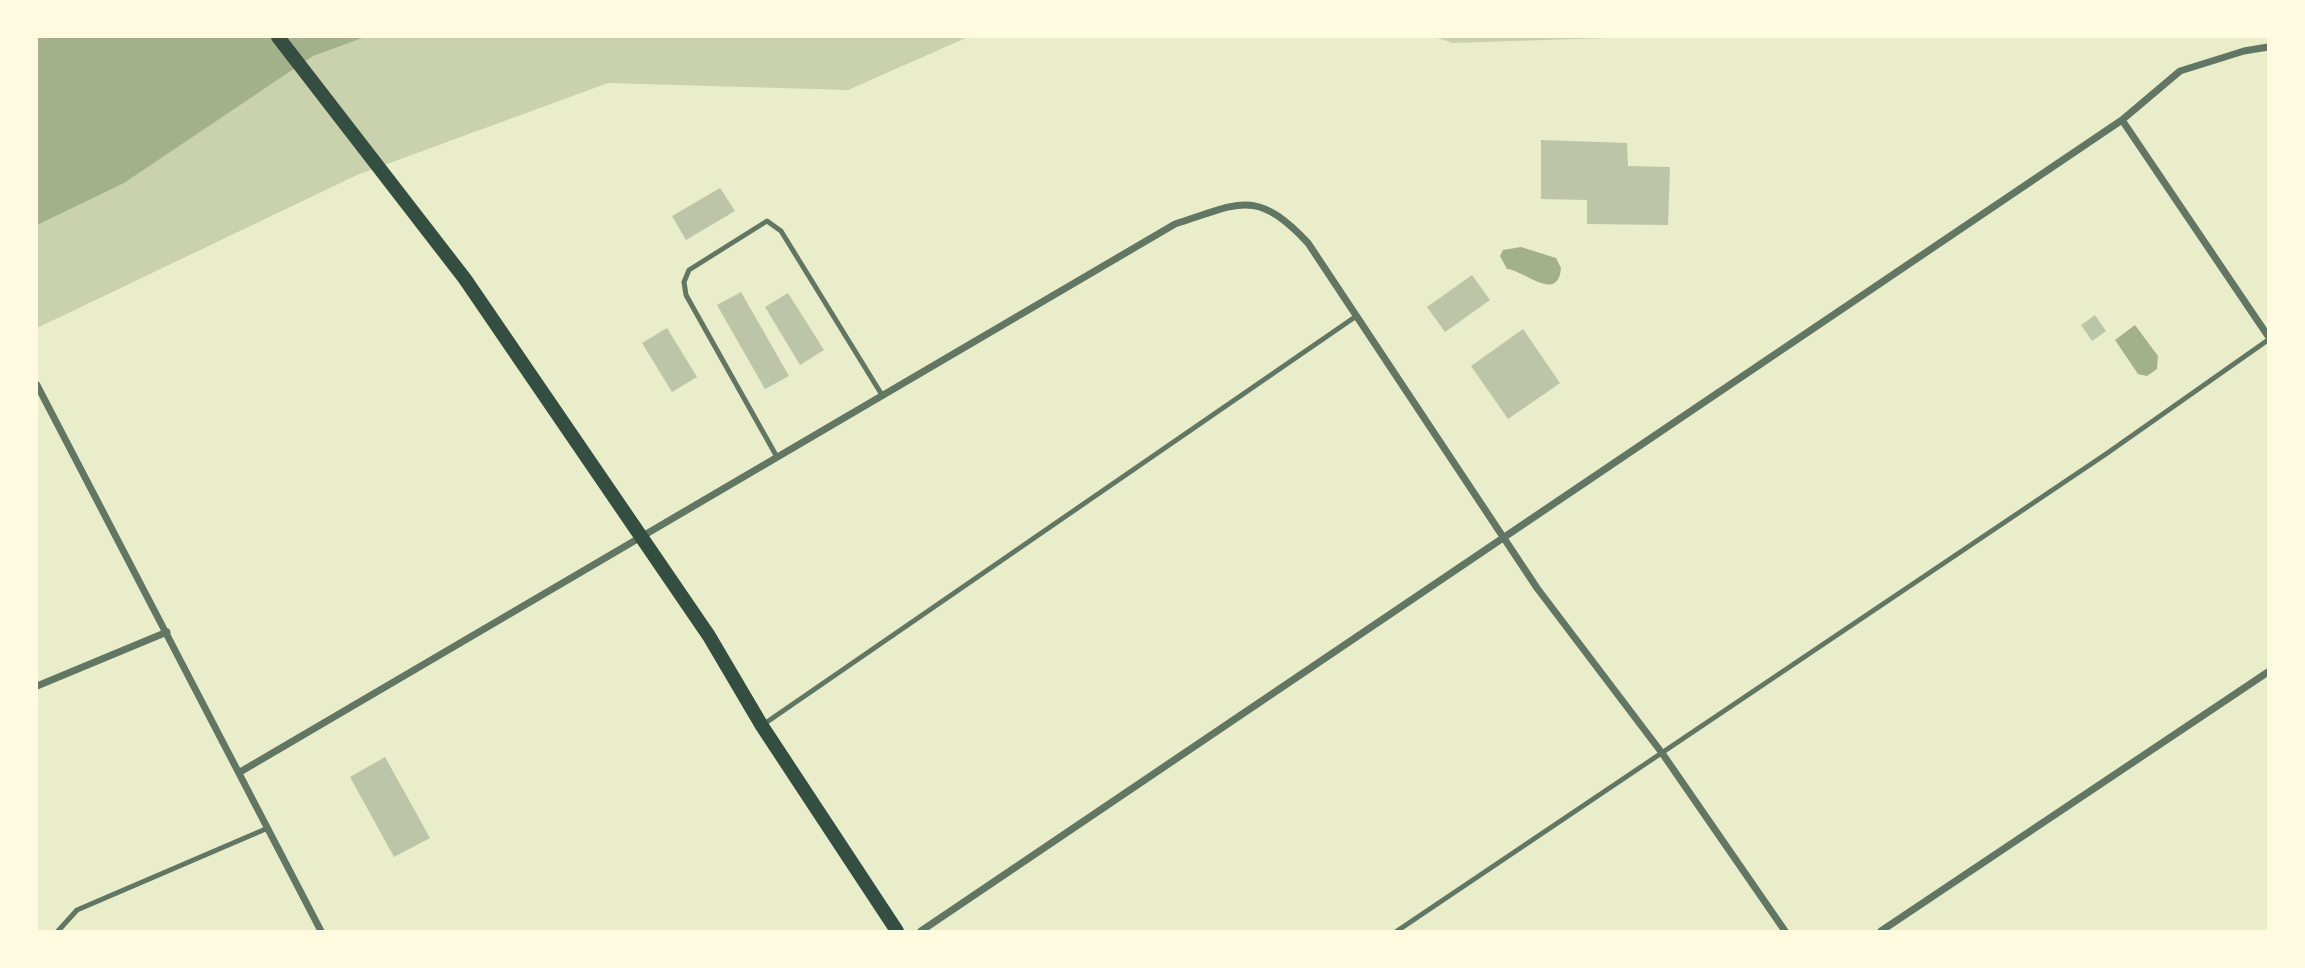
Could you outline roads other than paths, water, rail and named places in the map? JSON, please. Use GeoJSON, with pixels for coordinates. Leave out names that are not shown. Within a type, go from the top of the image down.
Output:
{"type":"FeatureCollection","features":[{"type":"Feature","properties":{"kind":"main road"},"geometry":{"type":"LineString","coordinates":[[278,37],[466,279],[709,636],[762,726],[897,931]]}},
{"type":"Feature","properties":{"kind":"street"},"geometry":{"type":"LineString","coordinates":[[922,931],[2122,120],[2180,71],[2244,51],[2268,47]]}},
{"type":"Feature","properties":{"kind":"street"},"geometry":{"type":"LineString","coordinates":[[2122,120],[2268,338]]}},
{"type":"Feature","properties":{"kind":"street"},"geometry":{"type":"LineString","coordinates":[[240,772],[1175,224],[1228,207],[1257,205],[1282,216],[1308,243],[1504,538],[1662,753],[1785,931]]}},
{"type":"Feature","properties":{"kind":"street"},"geometry":{"type":"LineString","coordinates":[[37,385],[321,931]]}},
{"type":"Feature","properties":{"kind":"street"},"geometry":{"type":"LineString","coordinates":[[37,686],[167,632]]}},
{"type":"Feature","properties":{"kind":"street"},"geometry":{"type":"LineString","coordinates":[[1881,931],[2268,672]]}},
{"type":"Feature","properties":{"kind":"lane"},"geometry":{"type":"LineString","coordinates":[[777,457],[686,295],[684,282],[689,270],[767,221],[781,231],[882,395]]}},
{"type":"Feature","properties":{"kind":"lane"},"geometry":{"type":"LineString","coordinates":[[762,726],[1355,317]]}},
{"type":"Feature","properties":{"kind":"lane"},"geometry":{"type":"LineString","coordinates":[[1397,931],[2106,454],[2268,338]]}},
{"type":"Feature","properties":{"kind":"lane"},"geometry":{"type":"LineString","coordinates":[[58,931],[77,910],[89,904],[268,828]]}}]}
